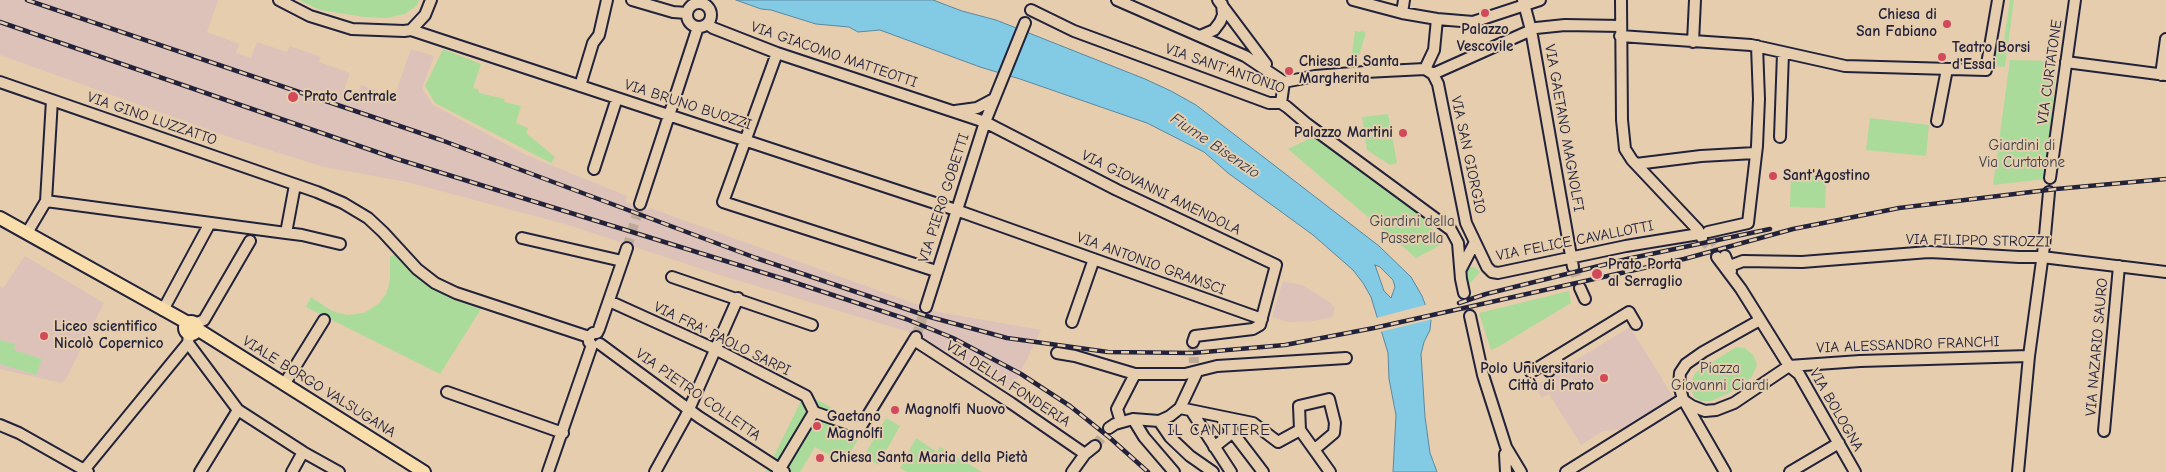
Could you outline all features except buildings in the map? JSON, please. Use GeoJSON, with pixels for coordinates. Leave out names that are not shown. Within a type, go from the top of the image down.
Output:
{"type":"FeatureCollection","features":[{"type":"Feature","properties":{"kind":"main road","name":"VIALE BORGO VALSUGANA"},"geometry":{"type":"LineString","coordinates":[[0,218],[163,310],[191,331],[208,337],[285,384],[410,468],[424,472]]}},
{"type":"Feature","properties":{"kind":"street","name":"VIA BRUNO BUOZZI"},"geometry":{"type":"LineString","coordinates":[[279,0],[310,16],[352,29],[411,30],[956,210]]}},
{"type":"Feature","properties":{"kind":"street"},"geometry":{"type":"LineString","coordinates":[[411,30],[424,16],[431,0]]}},
{"type":"Feature","properties":{"kind":"street"},"geometry":{"type":"LineString","coordinates":[[580,86],[593,44],[599,35],[607,0]]}},
{"type":"Feature","properties":{"kind":"street"},"geometry":{"type":"LineString","coordinates":[[632,0],[673,12],[687,14],[693,5],[707,3],[710,18],[703,25],[669,115],[640,204]]}},
{"type":"Feature","properties":{"kind":"street"},"geometry":{"type":"LineString","coordinates":[[1117,0],[1253,60],[1284,82],[1315,76],[1429,71],[1531,30],[1565,24],[1693,42],[1721,42],[1754,46],[1845,66],[1986,70],[1998,0]]}},
{"type":"Feature","properties":{"kind":"street"},"geometry":{"type":"LineString","coordinates":[[1353,0],[1402,13],[1437,19],[1475,22],[1520,8],[1524,2],[1540,0]]}},
{"type":"Feature","properties":{"kind":"street"},"geometry":{"type":"LineString","coordinates":[[1402,13],[1404,0]]}},
{"type":"Feature","properties":{"kind":"street"},"geometry":{"type":"LineString","coordinates":[[1621,0],[1620,31],[1623,139],[1625,149],[1636,164],[1703,234]]}},
{"type":"Feature","properties":{"kind":"street"},"geometry":{"type":"LineString","coordinates":[[1693,42],[1695,0]]}},
{"type":"Feature","properties":{"kind":"street","name":"VIA CURTATONE"},"geometry":{"type":"LineString","coordinates":[[2050,178],[2075,0]]}},
{"type":"Feature","properties":{"kind":"street"},"geometry":{"type":"LineString","coordinates":[[1200,36],[1214,30],[1220,22],[1223,15],[1220,2]]}},
{"type":"Feature","properties":{"kind":"street"},"geometry":{"type":"LineString","coordinates":[[1220,2],[1272,73]]}},
{"type":"Feature","properties":{"kind":"street","name":"VIA GAETANO MAGNOLFI"},"geometry":{"type":"LineString","coordinates":[[1524,2],[1531,30],[1572,263]]}},
{"type":"Feature","properties":{"kind":"street","name":"VIA PIERO GOBETTI"},"geometry":{"type":"LineString","coordinates":[[926,307],[985,122],[1030,12]]}},
{"type":"Feature","properties":{"kind":"street","name":"VIA SANT'ANTONIO"},"geometry":{"type":"LineString","coordinates":[[1030,12],[1074,31],[1269,103],[1281,103],[1451,230]]}},
{"type":"Feature","properties":{"kind":"street","name":"VIA GIACOMO MATTEOTTI"},"geometry":{"type":"LineString","coordinates":[[687,14],[691,24],[713,28],[777,53],[985,122]]}},
{"type":"Feature","properties":{"kind":"street"},"geometry":{"type":"LineString","coordinates":[[1429,71],[1434,50],[1437,19]]}},
{"type":"Feature","properties":{"kind":"street"},"geometry":{"type":"LineString","coordinates":[[2066,62],[2164,75],[2166,39]]}},
{"type":"Feature","properties":{"kind":"street"},"geometry":{"type":"LineString","coordinates":[[1636,164],[1756,150],[1759,99],[1754,46]]}},
{"type":"Feature","properties":{"kind":"street"},"geometry":{"type":"LineString","coordinates":[[777,53],[723,202],[936,271]]}},
{"type":"Feature","properties":{"kind":"street"},"geometry":{"type":"LineString","coordinates":[[1780,137],[1788,54]]}},
{"type":"Feature","properties":{"kind":"street"},"geometry":{"type":"LineString","coordinates":[[1937,121],[1946,69]]}},
{"type":"Feature","properties":{"kind":"street","name":"VIA SAN GIORGIO"},"geometry":{"type":"LineString","coordinates":[[1429,71],[1438,84],[1466,222],[1473,240]]}},
{"type":"Feature","properties":{"kind":"street","name":"VIA GINO LUZZATTO"},"geometry":{"type":"LineString","coordinates":[[0,82],[317,192],[342,203],[368,218],[417,269],[435,283],[456,293],[594,340]]}},
{"type":"Feature","properties":{"kind":"street"},"geometry":{"type":"LineString","coordinates":[[1281,103],[1284,82]]}},
{"type":"Feature","properties":{"kind":"street"},"geometry":{"type":"LineString","coordinates":[[594,169],[617,98]]}},
{"type":"Feature","properties":{"kind":"street","name":"VIA GIACOMO MATTEOTTI"},"geometry":{"type":"LineString","coordinates":[[953,111],[977,108],[994,99]]}},
{"type":"Feature","properties":{"kind":"street"},"geometry":{"type":"LineString","coordinates":[[27,233],[46,201],[52,100]]}},
{"type":"Feature","properties":{"kind":"street","name":"VIA GIOVANNI AMENDOLA"},"geometry":{"type":"LineString","coordinates":[[985,122],[1117,190],[1276,265],[1262,319]]}},
{"type":"Feature","properties":{"kind":"street","name":"VIA FELICE CAVALLOTTI"},"geometry":{"type":"LineString","coordinates":[[1473,240],[1487,267],[1498,273],[1572,263],[1626,246],[1703,234],[1748,223],[1756,150]]}},
{"type":"Feature","properties":{"kind":"street"},"geometry":{"type":"LineString","coordinates":[[286,234],[295,185]]}},
{"type":"Feature","properties":{"kind":"street"},"geometry":{"type":"LineString","coordinates":[[2018,472],[2029,356],[2049,192]]}},
{"type":"Feature","properties":{"kind":"street"},"geometry":{"type":"LineString","coordinates":[[46,201],[302,235],[340,244]]}},
{"type":"Feature","properties":{"kind":"street","name":"VIA ANTONIO GRAMSCI"},"geometry":{"type":"LineString","coordinates":[[956,210],[1262,319]]}},
{"type":"Feature","properties":{"kind":"street"},"geometry":{"type":"LineString","coordinates":[[163,310],[210,222]]}},
{"type":"Feature","properties":{"kind":"street"},"geometry":{"type":"LineString","coordinates":[[1464,293],[1458,243],[1451,230],[1466,222]]}},
{"type":"Feature","properties":{"kind":"street"},"geometry":{"type":"LineString","coordinates":[[522,238],[622,261]]}},
{"type":"Feature","properties":{"kind":"street"},"geometry":{"type":"LineString","coordinates":[[1458,243],[1473,240]]}},
{"type":"Feature","properties":{"kind":"street"},"geometry":{"type":"LineString","coordinates":[[1460,270],[1473,240]]}},
{"type":"Feature","properties":{"kind":"street"},"geometry":{"type":"LineString","coordinates":[[0,425],[19,433],[86,471],[191,331],[204,320],[250,241]]}},
{"type":"Feature","properties":{"kind":"street"},"geometry":{"type":"LineString","coordinates":[[548,472],[626,248]]}},
{"type":"Feature","properties":{"kind":"street","name":"VIA FILIPPO STROZZI"},"geometry":{"type":"LineString","coordinates":[[1731,270],[1743,261],[1802,262],[1928,252],[2019,257],[2042,256],[2166,272]]}},
{"type":"Feature","properties":{"kind":"street"},"geometry":{"type":"LineString","coordinates":[[1683,399],[1692,406],[1705,411],[1716,410],[1734,403],[1789,366],[1731,270],[1721,257]]}},
{"type":"Feature","properties":{"kind":"street"},"geometry":{"type":"LineString","coordinates":[[1072,322],[1094,259]]}},
{"type":"Feature","properties":{"kind":"street","name":"VIA NAZARIO SAURO"},"geometry":{"type":"LineString","coordinates":[[2104,431],[2119,266]]}},
{"type":"Feature","properties":{"kind":"street"},"geometry":{"type":"LineString","coordinates":[[672,276],[812,326]]}},
{"type":"Feature","properties":{"kind":"street"},"geometry":{"type":"LineString","coordinates":[[1580,288],[1585,299]]}},
{"type":"Feature","properties":{"kind":"street"},"geometry":{"type":"LineString","coordinates":[[655,472],[689,409],[717,350],[738,298]]}},
{"type":"Feature","properties":{"kind":"street","name":"VIA FRA' PAOLO SARPI"},"geometry":{"type":"LineString","coordinates":[[609,301],[717,350],[806,396],[814,412]]}},
{"type":"Feature","properties":{"kind":"street"},"geometry":{"type":"LineString","coordinates":[[1528,368],[1530,372],[1559,354],[1599,324],[1629,312],[1636,324]]}},
{"type":"Feature","properties":{"kind":"street"},"geometry":{"type":"LineString","coordinates":[[1470,316],[1483,375],[1513,472]]}},
{"type":"Feature","properties":{"kind":"street"},"geometry":{"type":"LineString","coordinates":[[1193,342],[1195,336],[1253,329],[1260,325],[1262,319]]}},
{"type":"Feature","properties":{"kind":"street"},"geometry":{"type":"LineString","coordinates":[[285,384],[324,320]]}},
{"type":"Feature","properties":{"kind":"street"},"geometry":{"type":"LineString","coordinates":[[1725,472],[1683,399],[1679,385],[1680,374],[1686,364],[1760,320]]}},
{"type":"Feature","properties":{"kind":"street"},"geometry":{"type":"LineString","coordinates":[[191,331],[238,410],[303,452],[339,472]]}},
{"type":"Feature","properties":{"kind":"street","name":"VIA DELLA FONDERIA"},"geometry":{"type":"LineString","coordinates":[[814,412],[860,428],[915,339],[1085,454]]}},
{"type":"Feature","properties":{"kind":"street","name":"VIA PIETRO COLLETTA"},"geometry":{"type":"LineString","coordinates":[[594,340],[689,409],[781,471]]}},
{"type":"Feature","properties":{"kind":"street"},"geometry":{"type":"LineString","coordinates":[[1057,353],[1075,356],[1135,374],[1217,366],[1346,358]]}},
{"type":"Feature","properties":{"kind":"street"},"geometry":{"type":"LineString","coordinates":[[1549,371],[1559,354]]}},
{"type":"Feature","properties":{"kind":"street","name":"VIA ALESSANDRO FRANCHI"},"geometry":{"type":"LineString","coordinates":[[1789,366],[1860,360],[2029,356]]}},
{"type":"Feature","properties":{"kind":"street","name":"VIA BOLOGNA"},"geometry":{"type":"LineString","coordinates":[[1789,366],[1799,374],[1855,472]]}},
{"type":"Feature","properties":{"kind":"street"},"geometry":{"type":"LineString","coordinates":[[1109,428],[1133,419],[1159,421],[1170,416],[1180,408],[1196,368]]}},
{"type":"Feature","properties":{"kind":"street"},"geometry":{"type":"LineString","coordinates":[[1121,422],[1117,409],[1135,374]]}},
{"type":"Feature","properties":{"kind":"street"},"geometry":{"type":"LineString","coordinates":[[447,392],[563,433]]}},
{"type":"Feature","properties":{"kind":"street"},"geometry":{"type":"LineString","coordinates":[[1315,449],[1334,433],[1335,423],[1329,398],[1298,406],[1300,430],[1330,472]]}},
{"type":"Feature","properties":{"kind":"street"},"geometry":{"type":"LineString","coordinates":[[1566,472],[1683,399]]}},
{"type":"Feature","properties":{"kind":"street"},"geometry":{"type":"LineString","coordinates":[[1180,408],[1192,412],[1253,423],[1278,442],[1300,430]]}},
{"type":"Feature","properties":{"kind":"street"},"geometry":{"type":"LineString","coordinates":[[200,472],[238,410]]}},
{"type":"Feature","properties":{"kind":"street"},"geometry":{"type":"LineString","coordinates":[[781,471],[814,412]]}},
{"type":"Feature","properties":{"kind":"street"},"geometry":{"type":"LineString","coordinates":[[1192,412],[1231,472]]}},
{"type":"Feature","properties":{"kind":"street"},"geometry":{"type":"LineString","coordinates":[[1221,417],[1263,472]]}},
{"type":"Feature","properties":{"kind":"street"},"geometry":{"type":"LineString","coordinates":[[1133,419],[1144,437],[1174,472]]}},
{"type":"Feature","properties":{"kind":"street"},"geometry":{"type":"LineString","coordinates":[[1159,421],[1170,437],[1190,456],[1213,472]]}},
{"type":"Feature","properties":{"kind":"street"},"geometry":{"type":"LineString","coordinates":[[1214,447],[1233,432]]}},
{"type":"Feature","properties":{"kind":"street"},"geometry":{"type":"LineString","coordinates":[[1790,472],[1839,443]]}},
{"type":"Feature","properties":{"kind":"street"},"geometry":{"type":"LineString","coordinates":[[1072,472],[1085,454],[1095,446]]}},
{"type":"Feature","properties":{"kind":"street"},"geometry":{"type":"LineString","coordinates":[[1505,450],[1506,472]]}},
{"type":"Feature","properties":{"kind":"street"},"geometry":{"type":"LineString","coordinates":[[1505,450],[1521,472]]}},
{"type":"Feature","properties":{"kind":"street"},"geometry":{"type":"LineString","coordinates":[[292,472],[303,452]]}},
{"type":"Feature","properties":{"kind":"shaded area"},"geometry":{"type":"Polygon","coordinates":[[[0,0],[218,0],[207,32],[239,44],[236,53],[251,58],[257,42],[287,52],[290,46],[321,57],[319,62],[350,73],[344,91],[357,96],[361,85],[394,97],[411,49],[434,56],[422,88],[433,105],[528,156],[627,196],[626,202],[649,210],[650,208],[938,312],[1041,330],[1011,392],[909,332],[720,275],[565,224],[407,182],[324,167],[235,139],[0,55],[0,0]]]}},
{"type":"Feature","properties":{"kind":"shaded area","name":"Liceo scientifico Nicolò Copernico"},"geometry":{"type":"Polygon","coordinates":[[[25,256],[104,303],[66,379],[62,383],[0,369],[0,286],[3,288],[25,256]]]}},
{"type":"Feature","properties":{"kind":"shaded area"},"geometry":{"type":"Polygon","coordinates":[[[1283,281],[1304,286],[1331,303],[1335,308],[1333,317],[1313,321],[1288,322],[1272,317],[1283,281]]]}},
{"type":"Feature","properties":{"kind":"shaded area","name":"Polo Universitario Città di Prato"},"geometry":{"type":"Polygon","coordinates":[[[1630,327],[1675,400],[1626,429],[1603,431],[1581,445],[1549,394],[1542,398],[1534,386],[1562,369],[1560,366],[1566,362],[1568,365],[1630,327]]]}},
{"type":"Feature","properties":{"kind":"green space"},"geometry":{"type":"Polygon","coordinates":[[[299,0],[419,0],[417,5],[405,14],[387,18],[364,17],[320,10],[299,0]]]}},
{"type":"Feature","properties":{"kind":"green space"},"geometry":{"type":"Polygon","coordinates":[[[2010,0],[2014,0],[2005,67],[1992,66],[1996,45],[2003,46],[2010,0]]]}},
{"type":"Feature","properties":{"kind":"green space"},"geometry":{"type":"Polygon","coordinates":[[[1361,30],[1366,33],[1359,55],[1352,53],[1355,31],[1360,32],[1361,30]]]}},
{"type":"Feature","properties":{"kind":"green space"},"geometry":{"type":"Polygon","coordinates":[[[443,49],[481,64],[473,88],[478,89],[479,93],[505,99],[504,102],[521,106],[516,123],[528,128],[526,133],[555,157],[551,163],[435,103],[425,86],[443,49]]]}},
{"type":"Feature","properties":{"kind":"green space","name":"Giardini di Via Curtatone"},"geometry":{"type":"Polygon","coordinates":[[[2010,60],[2057,61],[2045,179],[1993,185],[2010,60]]]}},
{"type":"Feature","properties":{"kind":"green space"},"geometry":{"type":"Polygon","coordinates":[[[1388,114],[1397,163],[1390,165],[1367,150],[1362,117],[1388,114]]]}},
{"type":"Feature","properties":{"kind":"green space"},"geometry":{"type":"Polygon","coordinates":[[[1870,118],[1929,125],[1926,156],[1866,150],[1870,118]]]}},
{"type":"Feature","properties":{"kind":"green space","name":"Giardini della Passerella"},"geometry":{"type":"Polygon","coordinates":[[[1313,137],[1427,219],[1437,236],[1439,246],[1416,258],[1288,149],[1313,137]]]}},
{"type":"Feature","properties":{"kind":"green space"},"geometry":{"type":"Polygon","coordinates":[[[1791,175],[1826,176],[1825,208],[1790,207],[1791,175]]]}},
{"type":"Feature","properties":{"kind":"green space"},"geometry":{"type":"Polygon","coordinates":[[[394,254],[412,274],[431,287],[454,300],[481,309],[440,374],[306,307],[311,297],[332,311],[347,315],[364,313],[378,304],[386,294],[390,281],[390,257],[394,254]]]}},
{"type":"Feature","properties":{"kind":"green space"},"geometry":{"type":"Polygon","coordinates":[[[1471,267],[1476,268],[1480,272],[1467,287],[1465,273],[1471,267]]]}},
{"type":"Feature","properties":{"kind":"green space"},"geometry":{"type":"Polygon","coordinates":[[[1569,291],[1571,303],[1491,350],[1479,313],[1569,291]]]}},
{"type":"Feature","properties":{"kind":"green space"},"geometry":{"type":"Polygon","coordinates":[[[0,340],[15,344],[14,350],[42,359],[36,375],[0,364],[0,340]]]}},
{"type":"Feature","properties":{"kind":"green space","name":"Piazza Giovanni Ciardi"},"geometry":{"type":"Polygon","coordinates":[[[1736,347],[1745,348],[1754,356],[1757,365],[1752,377],[1729,393],[1711,401],[1701,401],[1694,397],[1690,385],[1695,373],[1736,347]]]}},
{"type":"Feature","properties":{"kind":"green space"},"geometry":{"type":"Polygon","coordinates":[[[810,396],[860,423],[869,421],[844,463],[815,447],[800,472],[766,472],[802,399],[810,396]]]}},
{"type":"Feature","properties":{"kind":"green space"},"geometry":{"type":"Polygon","coordinates":[[[886,418],[900,426],[878,465],[864,456],[886,418]]]}},
{"type":"Feature","properties":{"kind":"green space"},"geometry":{"type":"Polygon","coordinates":[[[916,438],[937,452],[940,447],[982,472],[907,472],[900,468],[916,438]]]}},
{"type":"Feature","properties":{"kind":"water","name":"Fiume Bisenzio"},"geometry":{"type":"Polygon","coordinates":[[[736,0],[933,0],[962,11],[996,20],[1145,79],[1196,105],[1379,246],[1411,277],[1422,296],[1431,320],[1430,330],[1421,354],[1425,417],[1430,453],[1437,472],[1393,472],[1396,415],[1389,379],[1388,353],[1371,297],[1363,283],[1353,270],[1313,235],[1228,173],[1204,152],[1147,123],[980,67],[880,30],[858,32],[849,27],[816,24],[771,10],[761,9],[736,0]],[[1375,265],[1384,291],[1391,298],[1395,287],[1393,280],[1380,267],[1375,265]]]}},
{"type":"Feature","properties":{"kind":"pier"},"geometry":{"type":"Polygon","coordinates":[[[1429,304],[1433,319],[1380,332],[1376,318],[1429,304]]]}},
{"type":"Feature","properties":{"kind":"tunnel"},"geometry":{"type":"LineString","coordinates":[[627,248],[640,204]]}},
{"type":"Feature","properties":{"kind":"tunnel"},"geometry":{"type":"LineString","coordinates":[[1710,236],[1725,256]]}},
{"type":"Feature","properties":{"kind":"tunnel"},"geometry":{"type":"LineString","coordinates":[[1702,238],[1717,257]]}},
{"type":"Feature","properties":{"kind":"tunnel"},"geometry":{"type":"LineString","coordinates":[[1573,267],[1580,288]]}},
{"type":"Feature","properties":{"kind":"tunnel"},"geometry":{"type":"LineString","coordinates":[[1464,293],[1470,316]]}},
{"type":"Feature","properties":{"kind":"tunnel"},"geometry":{"type":"LineString","coordinates":[[916,337],[926,307]]}},
{"type":"Feature","properties":{"kind":"tunnel"},"geometry":{"type":"LineString","coordinates":[[1193,342],[1194,363]]}},
{"type":"Feature","properties":{"kind":"tunnel"},"geometry":{"type":"LineString","coordinates":[[1095,446],[1109,428]]}},
{"type":"Feature","properties":{"kind":"railway"},"geometry":{"type":"LineString","coordinates":[[27,0],[441,140],[756,258],[930,317],[1007,338],[1108,352],[1193,353],[1285,345],[1374,328],[1684,259],[1793,229],[1899,208],[2056,189],[2166,179]]}},
{"type":"Feature","properties":{"kind":"railway"},"geometry":{"type":"LineString","coordinates":[[0,22],[397,159],[906,319],[953,338],[1021,374],[1070,406],[1148,472]]}},
{"type":"Feature","properties":{"kind":"railway"},"geometry":{"type":"LineString","coordinates":[[1459,303],[1486,294],[1627,259],[1770,229]]}},
{"type":"Feature","properties":{"kind":"place","name":"Palazzo Vescovile"},"geometry":{"type":"Point","coordinates":[1485,13]}},
{"type":"Feature","properties":{"kind":"place","name":"Chiesa di San Fabiano"},"geometry":{"type":"Point","coordinates":[1947,24]}},
{"type":"Feature","properties":{"kind":"place","name":"Teatro Borsi d'Essai"},"geometry":{"type":"Point","coordinates":[1942,57]}},
{"type":"Feature","properties":{"kind":"place","name":"Chiesa di Santa Margherita"},"geometry":{"type":"Point","coordinates":[1289,71]}},
{"type":"Feature","properties":{"kind":"place","name":"Prato Centrale"},"geometry":{"type":"Point","coordinates":[293,97]}},
{"type":"Feature","properties":{"kind":"place","name":"Palazzo Martini"},"geometry":{"type":"Point","coordinates":[1403,133]}},
{"type":"Feature","properties":{"kind":"place","name":"Sant'Agostino"},"geometry":{"type":"Point","coordinates":[1773,176]}},
{"type":"Feature","properties":{"kind":"place","name":"Prato Porta al Serraglio"},"geometry":{"type":"Point","coordinates":[1597,274]}},
{"type":"Feature","properties":{"kind":"place","name":"Liceo scientifico Nicolò Copernico"},"geometry":{"type":"Point","coordinates":[44,336]}},
{"type":"Feature","properties":{"kind":"place","name":"Polo Universitario Città di Prato"},"geometry":{"type":"Point","coordinates":[1604,378]}},
{"type":"Feature","properties":{"kind":"place","name":"Magnolfi Nuovo"},"geometry":{"type":"Point","coordinates":[895,410]}},
{"type":"Feature","properties":{"kind":"place","name":"Gaetano Magnolfi"},"geometry":{"type":"Point","coordinates":[817,426]}},
{"type":"Feature","properties":{"kind":"place","name":"Chiesa Santa Maria della Pietà"},"geometry":{"type":"Point","coordinates":[820,458]}},
{"type":"Feature","properties":{"kind":"district","name":"IL CANTIERE"},"geometry":{"type":"Point","coordinates":[1219,430]}}]}
